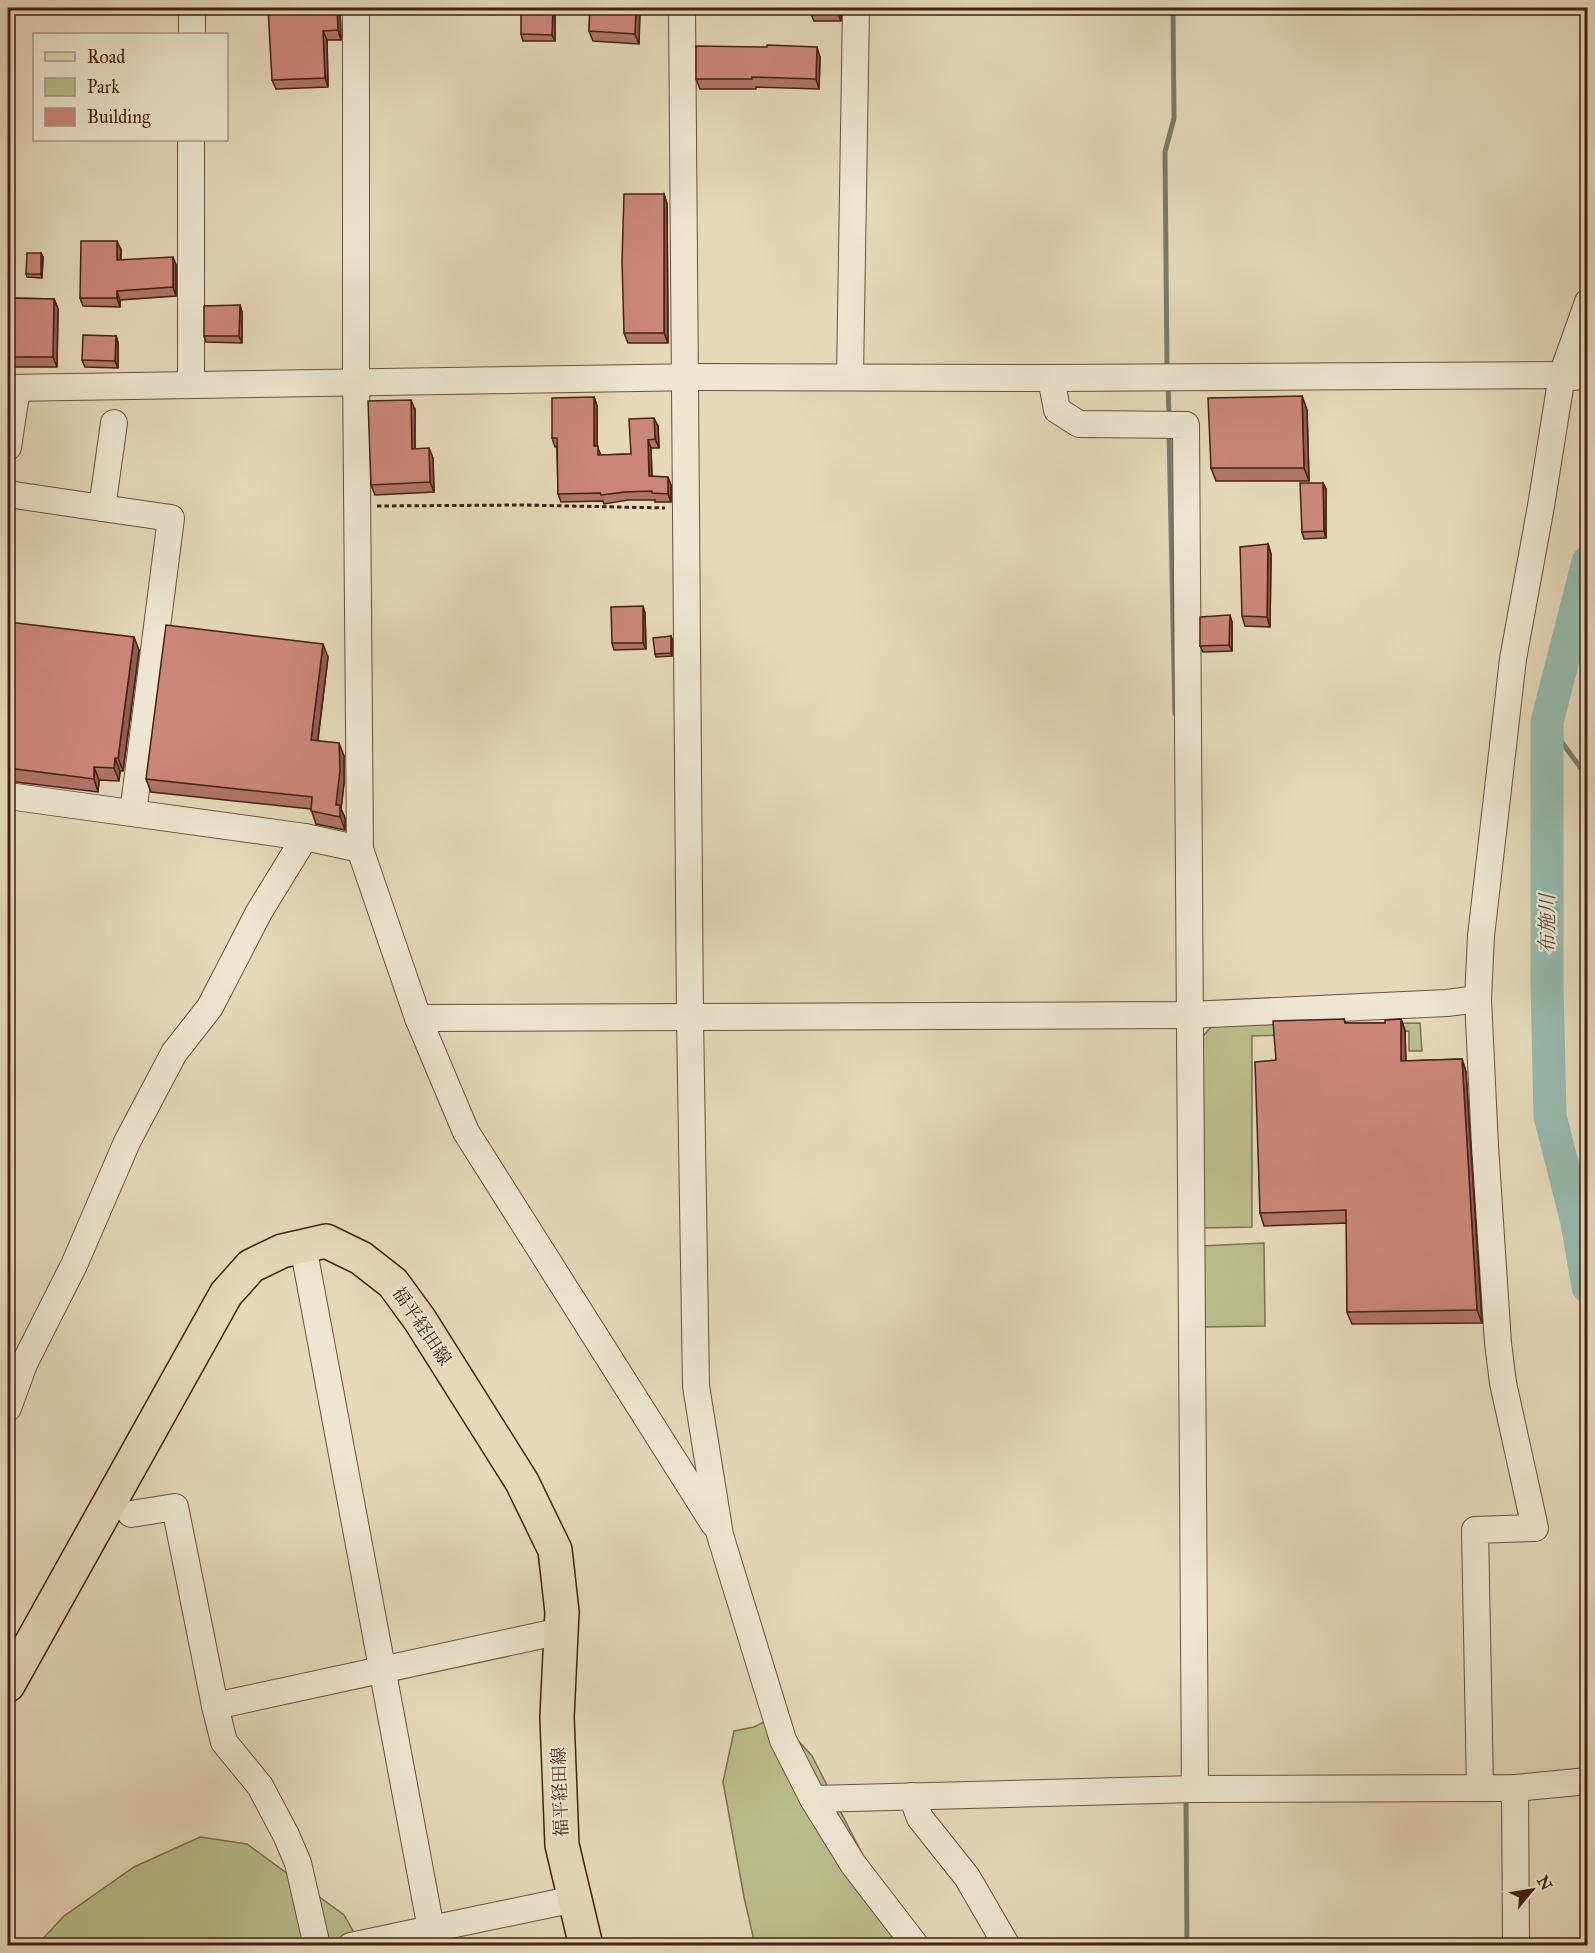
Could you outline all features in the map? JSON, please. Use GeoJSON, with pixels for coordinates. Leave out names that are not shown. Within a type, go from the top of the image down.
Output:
{"type":"FeatureCollection","features":[{"type":"Feature","properties":{"kind":"main road","name":"福平経田線"},"geometry":{"type":"LineString","coordinates":[[8,1685],[226,1294],[252,1266],[282,1251],[326,1241],[361,1258],[393,1283],[420,1320],[522,1482],[555,1550],[562,1612],[557,1717],[562,1845],[586,1946]]}},
{"type":"Feature","properties":{"kind":"street"},"geometry":{"type":"LineString","coordinates":[[192,8],[192,33]]}},
{"type":"Feature","properties":{"kind":"street"},"geometry":{"type":"LineString","coordinates":[[356,8],[360,849],[418,1018],[466,1132],[720,1535]]}},
{"type":"Feature","properties":{"kind":"street"},"geometry":{"type":"LineString","coordinates":[[682,8],[690,1018],[696,1386],[720,1535],[783,1740],[813,1799],[854,1864],[916,1946]]}},
{"type":"Feature","properties":{"kind":"street"},"geometry":{"type":"LineString","coordinates":[[850,377],[856,8]]}},
{"type":"Feature","properties":{"kind":"street"},"geometry":{"type":"LineString","coordinates":[[191,141],[191,384]]}},
{"type":"Feature","properties":{"kind":"street"},"geometry":{"type":"LineString","coordinates":[[1480,1787],[1475,1530],[1535,1528],[1503,1383],[1498,1343],[1478,999],[1481,936],[1513,659],[1541,506],[1575,376],[1587,302]]}},
{"type":"Feature","properties":{"kind":"street"},"geometry":{"type":"LineString","coordinates":[[8,447],[12,388],[686,377],[1575,376]]}},
{"type":"Feature","properties":{"kind":"street"},"geometry":{"type":"LineString","coordinates":[[1051,378],[1057,410],[1079,424],[1186,425],[1195,1789]]}},
{"type":"Feature","properties":{"kind":"street"},"geometry":{"type":"LineString","coordinates":[[102,508],[114,423]]}},
{"type":"Feature","properties":{"kind":"street"},"geometry":{"type":"LineString","coordinates":[[8,494],[171,518],[133,813]]}},
{"type":"Feature","properties":{"kind":"street"},"geometry":{"type":"LineString","coordinates":[[8,796],[305,837],[360,849]]}},
{"type":"Feature","properties":{"kind":"street"},"geometry":{"type":"LineString","coordinates":[[8,1408],[24,1364],[74,1265],[127,1142],[174,1053],[210,1007],[259,912],[305,837]]}},
{"type":"Feature","properties":{"kind":"street"},"geometry":{"type":"LineString","coordinates":[[418,1018],[1189,1015],[1447,1003],[1478,999]]}},
{"type":"Feature","properties":{"kind":"street"},"geometry":{"type":"LineString","coordinates":[[303,1246],[431,1929]]}},
{"type":"Feature","properties":{"kind":"street"},"geometry":{"type":"LineString","coordinates":[[131,1514],[175,1507],[224,1742],[260,1786],[286,1835],[298,1863],[317,1946]]}},
{"type":"Feature","properties":{"kind":"street"},"geometry":{"type":"LineString","coordinates":[[215,1706],[561,1631]]}},
{"type":"Feature","properties":{"kind":"street"},"geometry":{"type":"LineString","coordinates":[[813,1799],[1195,1789],[1515,1788],[1587,1781]]}},
{"type":"Feature","properties":{"kind":"street"},"geometry":{"type":"LineString","coordinates":[[1515,1788],[1516,1946]]}},
{"type":"Feature","properties":{"kind":"street"},"geometry":{"type":"LineString","coordinates":[[912,1796],[920,1818],[967,1877],[1007,1946]]}},
{"type":"Feature","properties":{"kind":"street"},"geometry":{"type":"LineString","coordinates":[[351,1946],[575,1899]]}},
{"type":"Feature","properties":{"kind":"path"},"geometry":{"type":"LineString","coordinates":[[358,506],[522,505],[686,508]]}},
{"type":"Feature","properties":{"kind":"green space"},"geometry":{"type":"Polygon","coordinates":[[[1420,1023],[1422,1051],[1409,1051],[1409,1031],[1252,1036],[1252,1227],[1202,1228],[1201,1038],[1214,1024],[1420,1023]]]}},
{"type":"Feature","properties":{"kind":"green space"},"geometry":{"type":"Polygon","coordinates":[[[1264,1243],[1265,1326],[1201,1327],[1200,1246],[1264,1243]]]}},
{"type":"Feature","properties":{"kind":"green space"},"geometry":{"type":"Polygon","coordinates":[[[764,1722],[783,1724],[812,1756],[909,1945],[755,1945],[723,1782],[734,1731],[754,1727],[764,1722]]]}},
{"type":"Feature","properties":{"kind":"green space"},"geometry":{"type":"Polygon","coordinates":[[[200,1837],[247,1844],[344,1915],[361,1945],[36,1946],[64,1916],[134,1867],[200,1837]]]}},
{"type":"Feature","properties":{"kind":"building"},"geometry":{"type":"Polygon","coordinates":[[[268,8],[337,8],[338,30],[323,31],[325,78],[272,80],[268,8]]]}},
{"type":"Feature","properties":{"kind":"building"},"geometry":{"type":"Polygon","coordinates":[[[521,8],[553,8],[552,35],[521,34],[521,8]]]}},
{"type":"Feature","properties":{"kind":"building"},"geometry":{"type":"Polygon","coordinates":[[[590,8],[636,8],[635,34],[589,31],[590,8]]]}},
{"type":"Feature","properties":{"kind":"building"},"geometry":{"type":"Polygon","coordinates":[[[811,8],[839,8],[838,14],[811,14],[811,8]]]}},
{"type":"Feature","properties":{"kind":"building"},"geometry":{"type":"Polygon","coordinates":[[[767,45],[817,47],[816,79],[752,77],[752,79],[696,79],[696,46],[767,47],[767,45]]]}},
{"type":"Feature","properties":{"kind":"building"},"geometry":{"type":"Polygon","coordinates":[[[624,194],[664,194],[664,333],[624,333],[622,261],[624,194]]]}},
{"type":"Feature","properties":{"kind":"building"},"geometry":{"type":"Polygon","coordinates":[[[81,241],[117,241],[117,260],[173,257],[173,287],[117,291],[117,298],[80,298],[81,241]]]}},
{"type":"Feature","properties":{"kind":"building"},"geometry":{"type":"Polygon","coordinates":[[[27,253],[41,253],[41,274],[26,274],[27,253]]]}},
{"type":"Feature","properties":{"kind":"building"},"geometry":{"type":"Polygon","coordinates":[[[8,298],[54,299],[53,357],[8,357],[8,298]]]}},
{"type":"Feature","properties":{"kind":"building"},"geometry":{"type":"Polygon","coordinates":[[[240,305],[239,336],[204,336],[204,306],[240,305]]]}},
{"type":"Feature","properties":{"kind":"building"},"geometry":{"type":"Polygon","coordinates":[[[83,335],[116,336],[115,361],[82,360],[83,335]]]}},
{"type":"Feature","properties":{"kind":"building"},"geometry":{"type":"Polygon","coordinates":[[[1302,396],[1304,468],[1211,468],[1208,398],[1302,396]]]}},
{"type":"Feature","properties":{"kind":"building"},"geometry":{"type":"Polygon","coordinates":[[[594,397],[594,446],[598,446],[598,455],[631,454],[629,419],[654,418],[655,439],[648,440],[649,476],[668,477],[668,494],[652,493],[652,491],[601,495],[600,493],[558,494],[557,438],[552,438],[552,398],[594,397]]]}},
{"type":"Feature","properties":{"kind":"building"},"geometry":{"type":"Polygon","coordinates":[[[411,400],[412,449],[429,448],[430,482],[371,485],[368,401],[411,400]]]}},
{"type":"Feature","properties":{"kind":"building"},"geometry":{"type":"Polygon","coordinates":[[[1300,483],[1323,483],[1324,531],[1302,532],[1300,483]]]}},
{"type":"Feature","properties":{"kind":"building"},"geometry":{"type":"Polygon","coordinates":[[[1268,544],[1267,617],[1242,616],[1240,547],[1268,544]]]}},
{"type":"Feature","properties":{"kind":"building"},"geometry":{"type":"Polygon","coordinates":[[[643,606],[643,643],[612,643],[611,607],[643,606]]]}},
{"type":"Feature","properties":{"kind":"building"},"geometry":{"type":"Polygon","coordinates":[[[1230,615],[1229,645],[1200,646],[1200,617],[1230,615]]]}},
{"type":"Feature","properties":{"kind":"building"},"geometry":{"type":"Polygon","coordinates":[[[8,622],[134,637],[118,758],[115,758],[114,768],[94,767],[94,779],[8,768],[8,622]]]}},
{"type":"Feature","properties":{"kind":"building"},"geometry":{"type":"Polygon","coordinates":[[[166,625],[323,644],[311,740],[339,743],[340,770],[336,805],[340,805],[340,817],[311,811],[312,797],[146,779],[166,625]]]}},
{"type":"Feature","properties":{"kind":"building"},"geometry":{"type":"Polygon","coordinates":[[[671,636],[671,653],[655,654],[653,638],[671,636]]]}},
{"type":"Feature","properties":{"kind":"building"},"geometry":{"type":"Polygon","coordinates":[[[1344,1019],[1345,1023],[1385,1023],[1385,1020],[1401,1019],[1401,1061],[1462,1059],[1477,1310],[1347,1312],[1346,1210],[1260,1213],[1255,1062],[1276,1060],[1273,1021],[1344,1019]]]}},
{"type":"Feature","properties":{"kind":"waterway"},"geometry":{"type":"LineString","coordinates":[[1167,369],[1165,152],[1174,118],[1173,8]]}},
{"type":"Feature","properties":{"kind":"waterway"},"geometry":{"type":"LineString","coordinates":[[1168,384],[1169,417]]}},
{"type":"Feature","properties":{"kind":"waterway"},"geometry":{"type":"LineString","coordinates":[[1169,432],[1175,714]]}},
{"type":"Feature","properties":{"kind":"waterway","name":"布施川"},"geometry":{"type":"LineString","coordinates":[[1588,562],[1547,722],[1547,984],[1550,1116],[1577,1222],[1588,1287]]}},
{"type":"Feature","properties":{"kind":"waterway"},"geometry":{"type":"LineString","coordinates":[[1547,722],[1588,778]]}},
{"type":"Feature","properties":{"kind":"waterway"},"geometry":{"type":"LineString","coordinates":[[1186,1797],[1187,1946]]}}]}
